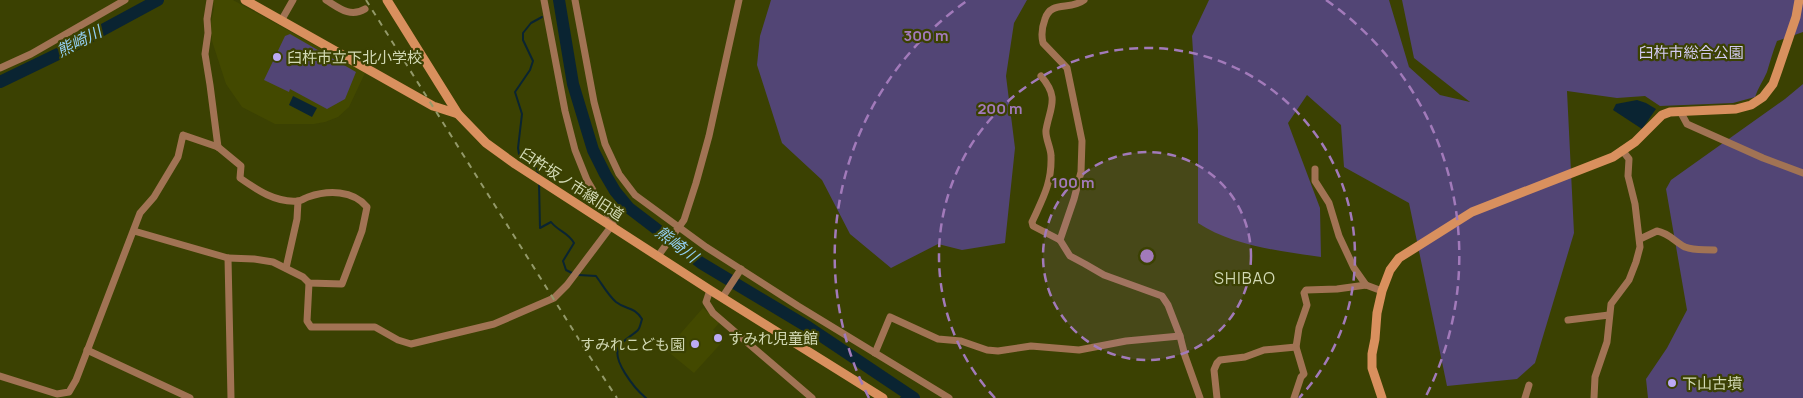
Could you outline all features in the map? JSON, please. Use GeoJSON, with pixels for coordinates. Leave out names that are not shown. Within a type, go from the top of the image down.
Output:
{"type":"FeatureCollection","features":[{"type":"Feature","properties":{"kind":"street"},"geometry":{"type":"LineString","coordinates":[[0,68],[31,54],[125,0]]}},
{"type":"Feature","properties":{"kind":"street"},"geometry":{"type":"LineString","coordinates":[[210,0],[205,54],[218,147]]}},
{"type":"Feature","properties":{"kind":"street","name":"臼杵坂ノ市線旧道"},"geometry":{"type":"LineString","coordinates":[[246,0],[433,106],[458,114],[486,143],[535,177],[660,254],[710,290],[724,295],[882,398]]}},
{"type":"Feature","properties":{"kind":"street"},"geometry":{"type":"LineString","coordinates":[[281,21],[293,0]]}},
{"type":"Feature","properties":{"kind":"street"},"geometry":{"type":"LineString","coordinates":[[326,0],[350,14],[359,13],[365,8]]}},
{"type":"Feature","properties":{"kind":"street"},"geometry":{"type":"LineString","coordinates":[[387,0],[458,114]]}},
{"type":"Feature","properties":{"kind":"street"},"geometry":{"type":"LineString","coordinates":[[309,283],[307,321],[311,327],[375,328],[398,340],[411,344],[494,324],[512,317],[554,298],[578,271],[612,226],[613,221],[587,180],[576,150],[565,111],[544,0]]}},
{"type":"Feature","properties":{"kind":"street"},"geometry":{"type":"LineString","coordinates":[[575,0],[594,102],[609,155],[619,174],[635,195],[741,270],[949,398]]}},
{"type":"Feature","properties":{"kind":"street"},"geometry":{"type":"LineString","coordinates":[[660,254],[684,220],[696,183],[709,136],[738,0]]}},
{"type":"Feature","properties":{"kind":"street"},"geometry":{"type":"LineString","coordinates":[[1060,240],[1081,172],[1082,141],[1067,68],[1044,43],[1042,27],[1046,15],[1052,8],[1058,5],[1078,4],[1084,0]]}},
{"type":"Feature","properties":{"kind":"street"},"geometry":{"type":"LineString","coordinates":[[1382,398],[1372,368],[1372,354],[1376,339],[1377,313],[1382,290],[1390,270],[1399,258],[1465,216],[1495,202],[1613,157],[1635,142],[1662,115],[1680,111],[1736,109],[1751,105],[1763,97],[1773,84],[1796,17],[1799,0]]}},
{"type":"Feature","properties":{"kind":"street"},"geometry":{"type":"LineString","coordinates":[[1041,76],[1047,83],[1053,107],[1046,132],[1050,148],[1051,172],[1049,186],[1032,222],[1033,226],[1060,240],[1070,256],[1104,275],[1162,296],[1168,305],[1180,336],[1200,398]]}},
{"type":"Feature","properties":{"kind":"street"},"geometry":{"type":"LineString","coordinates":[[1680,111],[1687,124],[1763,158],[1803,173]]}},
{"type":"Feature","properties":{"kind":"street"},"geometry":{"type":"LineString","coordinates":[[0,376],[57,394],[69,392],[76,380],[140,213],[154,197],[178,157],[183,135],[218,147],[241,166],[240,178],[273,198],[298,201],[310,196],[347,193],[367,207],[362,231],[342,284],[309,283],[286,268],[268,261],[228,258],[134,231]]}},
{"type":"Feature","properties":{"kind":"street"},"geometry":{"type":"LineString","coordinates":[[1594,398],[1595,377],[1607,342],[1611,304],[1629,280],[1636,262],[1640,239],[1635,204],[1628,176],[1629,159],[1622,150]]}},
{"type":"Feature","properties":{"kind":"street"},"geometry":{"type":"LineString","coordinates":[[1315,169],[1315,181],[1330,203],[1339,236],[1354,268],[1366,285]]}},
{"type":"Feature","properties":{"kind":"street"},"geometry":{"type":"LineString","coordinates":[[286,268],[297,219],[298,201]]}},
{"type":"Feature","properties":{"kind":"street"},"geometry":{"type":"LineString","coordinates":[[1640,239],[1657,231],[1668,235],[1681,245],[1691,249],[1714,250]]}},
{"type":"Feature","properties":{"kind":"street"},"geometry":{"type":"LineString","coordinates":[[228,258],[231,398]]}},
{"type":"Feature","properties":{"kind":"street"},"geometry":{"type":"LineString","coordinates":[[724,295],[741,270]]}},
{"type":"Feature","properties":{"kind":"street"},"geometry":{"type":"LineString","coordinates":[[1294,398],[1301,377],[1304,374],[1296,347],[1299,328],[1307,305],[1304,293],[1306,290],[1337,289],[1366,285],[1382,290]]}},
{"type":"Feature","properties":{"kind":"street"},"geometry":{"type":"LineString","coordinates":[[710,290],[706,302],[713,313],[812,398]]}},
{"type":"Feature","properties":{"kind":"street"},"geometry":{"type":"LineString","coordinates":[[1568,320],[1609,314]]}},
{"type":"Feature","properties":{"kind":"street"},"geometry":{"type":"LineString","coordinates":[[875,353],[890,317],[938,339],[961,341],[987,350],[998,351],[1030,346],[1079,350],[1126,341],[1180,336]]}},
{"type":"Feature","properties":{"kind":"street"},"geometry":{"type":"LineString","coordinates":[[1217,398],[1214,370],[1220,360],[1245,356],[1264,350],[1296,347]]}},
{"type":"Feature","properties":{"kind":"street"},"geometry":{"type":"LineString","coordinates":[[87,350],[190,398]]}},
{"type":"Feature","properties":{"kind":"street"},"geometry":{"type":"LineString","coordinates":[[1526,398],[1528,384]]}},
{"type":"Feature","properties":{"kind":"shaded area","name":"臼杵市立下北小学校"},"geometry":{"type":"Polygon","coordinates":[[[213,0],[233,0],[365,73],[349,107],[338,117],[325,122],[314,124],[275,124],[242,107],[226,84],[212,41],[213,0]]]}},
{"type":"Feature","properties":{"kind":"shaded area","name":"すみれこども園"},"geometry":{"type":"Polygon","coordinates":[[[703,308],[719,323],[713,330],[725,339],[694,373],[666,350],[703,308]]]}},
{"type":"Feature","properties":{"kind":"green space"},"geometry":{"type":"Polygon","coordinates":[[[771,0],[1027,0],[1014,23],[1006,76],[1015,148],[1005,243],[962,250],[938,244],[891,268],[850,234],[822,180],[782,143],[757,65],[760,36],[771,0]]]}},
{"type":"Feature","properties":{"kind":"green space","name":"臼杵市総合公園"},"geometry":{"type":"Polygon","coordinates":[[[1209,0],[1389,0],[1409,67],[1440,95],[1470,102],[1414,58],[1402,0],[1803,0],[1803,32],[1777,41],[1767,72],[1755,97],[1733,103],[1660,106],[1645,96],[1617,98],[1567,91],[1574,233],[1535,363],[1517,379],[1447,386],[1409,203],[1344,167],[1341,125],[1307,95],[1288,123],[1320,208],[1321,257],[1273,250],[1241,242],[1212,231],[1198,223],[1198,130],[1192,36],[1209,0]]]}},
{"type":"Feature","properties":{"kind":"green space"},"geometry":{"type":"Polygon","coordinates":[[[290,34],[356,72],[345,99],[327,109],[290,89],[289,92],[264,80],[285,36],[290,34]]]}},
{"type":"Feature","properties":{"kind":"green space"},"geometry":{"type":"Polygon","coordinates":[[[1803,84],[1803,398],[1648,398],[1646,379],[1667,348],[1687,310],[1666,189],[1671,180],[1785,99],[1803,84]]]}},
{"type":"Feature","properties":{"kind":"water"},"geometry":{"type":"Polygon","coordinates":[[[293,96],[317,108],[312,117],[289,105],[293,96]]]}},
{"type":"Feature","properties":{"kind":"water"},"geometry":{"type":"Polygon","coordinates":[[[1637,100],[1656,109],[1642,129],[1613,110],[1616,104],[1637,100]]]}},
{"type":"Feature","properties":{"kind":"waterway","name":"熊崎川"},"geometry":{"type":"LineString","coordinates":[[0,82],[60,53],[158,0]]}},
{"type":"Feature","properties":{"kind":"waterway","name":"熊崎川"},"geometry":{"type":"LineString","coordinates":[[559,0],[573,84],[593,150],[615,191],[629,208],[701,263],[808,327],[914,398]]}},
{"type":"Feature","properties":{"kind":"waterway"},"geometry":{"type":"LineString","coordinates":[[538,176],[537,169],[519,154],[522,114],[515,92],[530,70],[533,61],[523,40],[523,33],[531,23],[542,17]]}},
{"type":"Feature","properties":{"kind":"waterway"},"geometry":{"type":"LineString","coordinates":[[539,183],[540,228],[551,222],[572,239],[574,243],[563,261],[566,270],[574,274]]}},
{"type":"Feature","properties":{"kind":"waterway"},"geometry":{"type":"LineString","coordinates":[[579,275],[596,276],[616,302],[633,310],[642,319],[638,330],[620,345],[618,358],[625,373],[646,398]]}},
{"type":"Feature","properties":{"kind":"waterway","name":"熊崎川"},"geometry":{"type":"LineString","coordinates":[[901,398],[907,394]]}},
{"type":"Feature","properties":{"kind":"railway"},"geometry":{"type":"LineString","coordinates":[[366,0],[617,398]]}},
{"type":"Feature","properties":{"kind":"place","name":"臼杵市立下北小学校"},"geometry":{"type":"Point","coordinates":[277,57]}},
{"type":"Feature","properties":{"kind":"place","name":"すみれ児童館"},"geometry":{"type":"Point","coordinates":[718,338]}},
{"type":"Feature","properties":{"kind":"place","name":"すみれこども園"},"geometry":{"type":"Point","coordinates":[695,344]}},
{"type":"Feature","properties":{"kind":"place","name":"下山古墳"},"geometry":{"type":"Point","coordinates":[1672,383]}},
{"type":"Feature","properties":{"kind":"district","name":"SHIBAO"},"geometry":{"type":"Point","coordinates":[1245,278]}}]}
